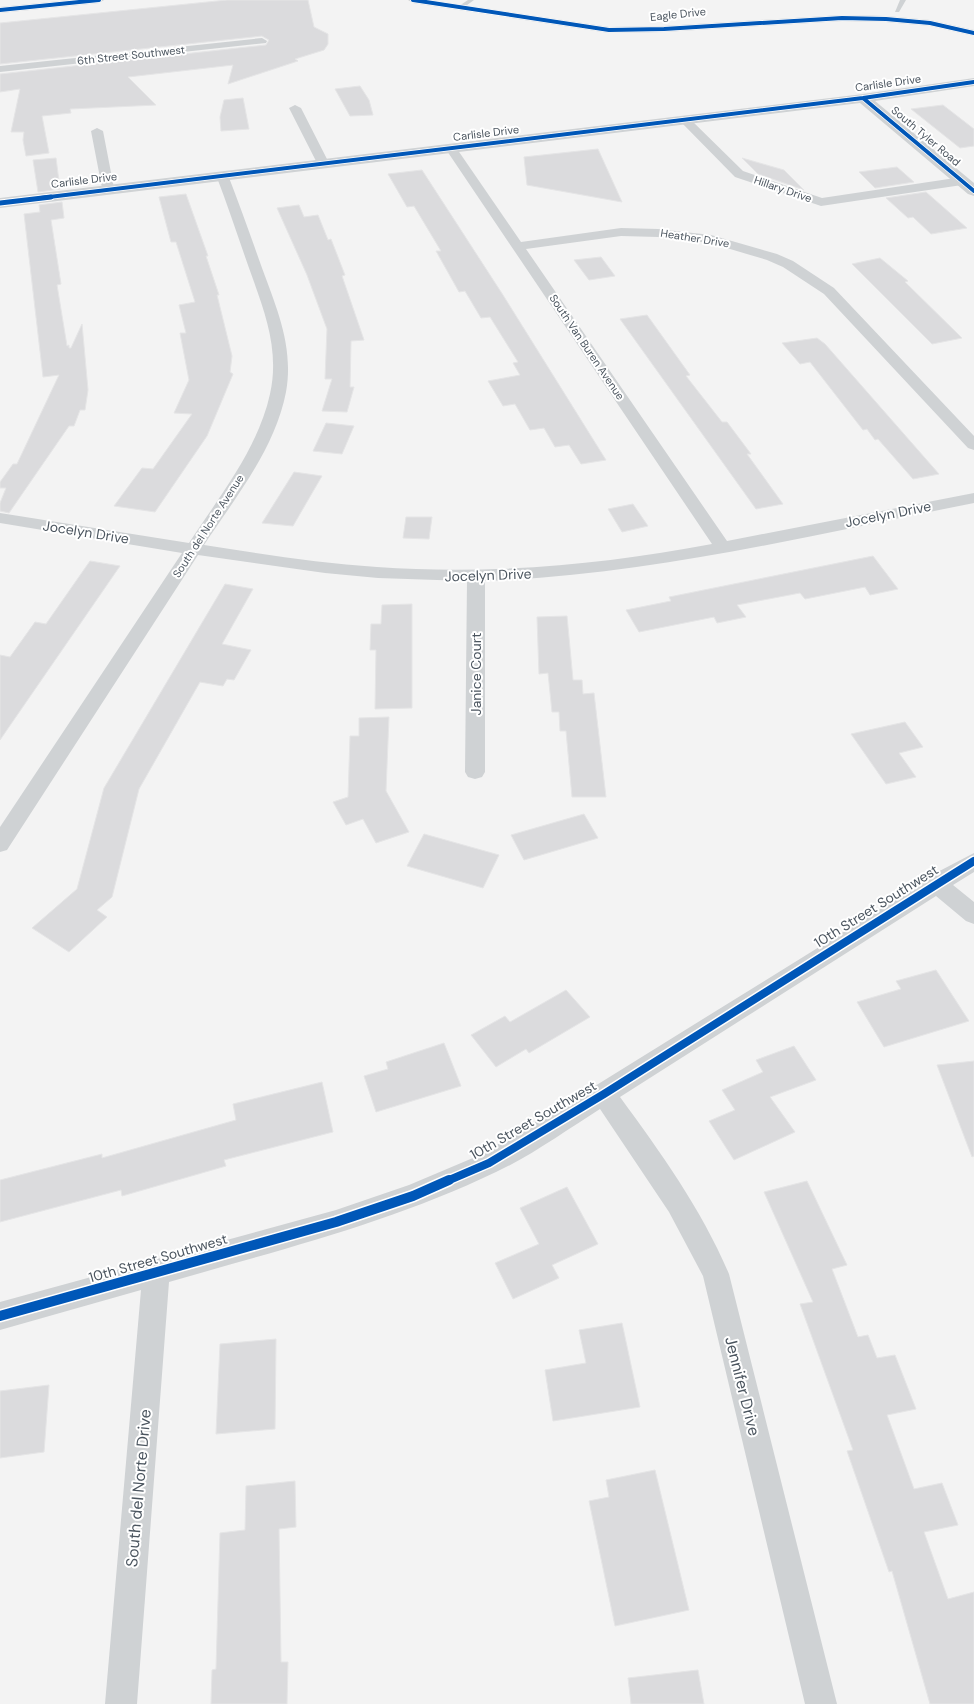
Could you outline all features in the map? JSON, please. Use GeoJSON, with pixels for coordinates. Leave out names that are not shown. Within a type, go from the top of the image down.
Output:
{"type":"FeatureCollection","features":[{"type":"Feature","properties":{"kind":"street"},"geometry":{"type":"LineString","coordinates":[[0,10],[98,0]]}},
{"type":"Feature","properties":{"kind":"street","name":"Eagle Drive"},"geometry":{"type":"LineString","coordinates":[[413,0],[595,28],[620,30],[678,26],[837,9],[897,11],[939,20],[974,33]]}},
{"type":"Feature","properties":{"kind":"street","name":"6th Street Southwest"},"geometry":{"type":"LineString","coordinates":[[0,69],[262,41]]}},
{"type":"Feature","properties":{"kind":"street","name":"Carlisle Drive"},"geometry":{"type":"LineString","coordinates":[[0,203],[108,188],[863,98],[974,82]]}},
{"type":"Feature","properties":{"kind":"street","name":"South Tyler Road"},"geometry":{"type":"LineString","coordinates":[[863,98],[974,191]]}},
{"type":"Feature","properties":{"kind":"street"},"geometry":{"type":"LineString","coordinates":[[295,108],[323,163]]}},
{"type":"Feature","properties":{"kind":"street","name":"Hillary Drive"},"geometry":{"type":"LineString","coordinates":[[685,120],[739,174],[821,202],[962,181]]}},
{"type":"Feature","properties":{"kind":"street"},"geometry":{"type":"LineString","coordinates":[[97,131],[108,188]]}},
{"type":"Feature","properties":{"kind":"street","name":"South Van Buren Avenue"},"geometry":{"type":"LineString","coordinates":[[451,148],[722,546]]}},
{"type":"Feature","properties":{"kind":"street","name":"South del Norte Avenue"},"geometry":{"type":"LineString","coordinates":[[0,844],[242,475],[264,435],[275,407],[281,379],[282,356],[278,328],[222,175]]}},
{"type":"Feature","properties":{"kind":"street","name":"Heather Drive"},"geometry":{"type":"LineString","coordinates":[[518,246],[621,232],[658,232],[711,239],[772,257],[795,268],[829,291],[974,445]]}},
{"type":"Feature","properties":{"kind":"street","name":"Jocelyn Drive"},"geometry":{"type":"LineString","coordinates":[[0,518],[324,568],[378,573],[476,576],[533,574],[596,568],[667,558],[974,498]]}},
{"type":"Feature","properties":{"kind":"street","name":"Janice Court"},"geometry":{"type":"LineString","coordinates":[[475,772],[476,576]]}},
{"type":"Feature","properties":{"kind":"street","name":"10th Street Southwest"},"geometry":{"type":"LineString","coordinates":[[0,1316],[336,1222],[413,1196],[488,1163],[604,1094],[936,883],[974,861]]}},
{"type":"Feature","properties":{"kind":"street"},"geometry":{"type":"LineString","coordinates":[[936,883],[974,915]]}},
{"type":"Feature","properties":{"kind":"street","name":"Jennifer Drive"},"geometry":{"type":"LineString","coordinates":[[604,1094],[662,1177],[700,1239],[716,1274],[821,1704]]}},
{"type":"Feature","properties":{"kind":"street","name":"South del Norte Drive"},"geometry":{"type":"LineString","coordinates":[[121,1704],[156,1272]]}},
{"type":"Feature","properties":{"kind":"lane"},"geometry":{"type":"LineString","coordinates":[[461,7],[471,0]]}},
{"type":"Feature","properties":{"kind":"lane"},"geometry":{"type":"LineString","coordinates":[[897,11],[903,0]]}},
{"type":"Feature","properties":{"kind":"building"},"geometry":{"type":"Polygon","coordinates":[[[227,0],[308,0],[314,27],[328,34],[328,44],[324,50],[295,59],[298,61],[228,84],[233,65],[128,77],[156,105],[70,109],[71,113],[42,116],[49,153],[26,156],[23,140],[24,132],[11,132],[20,89],[0,92],[0,74],[266,45],[269,40],[262,36],[0,64],[0,23],[227,0]]]}},
{"type":"Feature","properties":{"kind":"building"},"geometry":{"type":"Polygon","coordinates":[[[360,86],[369,100],[373,115],[350,116],[335,89],[360,86]]]}},
{"type":"Feature","properties":{"kind":"building"},"geometry":{"type":"Polygon","coordinates":[[[243,98],[249,129],[221,131],[220,117],[224,100],[243,98]]]}},
{"type":"Feature","properties":{"kind":"building"},"geometry":{"type":"Polygon","coordinates":[[[943,105],[974,129],[974,146],[960,148],[911,109],[943,105]]]}},
{"type":"Feature","properties":{"kind":"building"},"geometry":{"type":"Polygon","coordinates":[[[598,149],[622,202],[527,185],[524,157],[598,149]]]}},
{"type":"Feature","properties":{"kind":"building"},"geometry":{"type":"Polygon","coordinates":[[[56,158],[60,189],[38,192],[33,160],[56,158]]]}},
{"type":"Feature","properties":{"kind":"building"},"geometry":{"type":"Polygon","coordinates":[[[742,158],[784,170],[804,190],[758,174],[742,158]]]}},
{"type":"Feature","properties":{"kind":"building"},"geometry":{"type":"Polygon","coordinates":[[[897,167],[914,182],[875,188],[859,172],[897,167]]]}},
{"type":"Feature","properties":{"kind":"building"},"geometry":{"type":"Polygon","coordinates":[[[422,170],[606,460],[581,464],[569,445],[555,447],[544,428],[530,430],[515,404],[503,406],[488,381],[520,375],[513,363],[518,362],[490,317],[481,318],[465,291],[459,292],[436,251],[441,251],[414,206],[407,207],[388,174],[422,170]]]}},
{"type":"Feature","properties":{"kind":"building"},"geometry":{"type":"Polygon","coordinates":[[[926,192],[967,228],[931,234],[913,217],[908,218],[886,198],[926,192]]]}},
{"type":"Feature","properties":{"kind":"building"},"geometry":{"type":"Polygon","coordinates":[[[186,194],[208,256],[206,256],[219,295],[217,295],[232,356],[230,372],[233,374],[207,436],[155,512],[114,506],[142,468],[153,469],[192,414],[174,413],[189,380],[180,333],[186,333],[179,305],[195,302],[176,242],[171,242],[159,197],[186,194]]]}},
{"type":"Feature","properties":{"kind":"building"},"geometry":{"type":"Polygon","coordinates":[[[62,202],[64,218],[51,220],[61,284],[57,285],[67,346],[69,345],[69,348],[71,348],[82,324],[88,390],[85,410],[80,410],[74,426],[69,426],[9,513],[0,511],[0,503],[6,488],[0,488],[0,482],[13,464],[17,464],[59,375],[43,377],[24,214],[40,212],[39,205],[62,202]]]}},
{"type":"Feature","properties":{"kind":"building"},"geometry":{"type":"Polygon","coordinates":[[[299,205],[304,217],[318,215],[328,240],[331,239],[345,275],[342,276],[364,340],[351,341],[350,387],[354,387],[347,412],[322,411],[332,379],[325,379],[327,329],[307,275],[277,208],[299,205]]]}},
{"type":"Feature","properties":{"kind":"building"},"geometry":{"type":"Polygon","coordinates":[[[601,257],[615,276],[589,280],[574,260],[601,257]]]}},
{"type":"Feature","properties":{"kind":"building"},"geometry":{"type":"Polygon","coordinates":[[[880,258],[908,281],[905,282],[962,338],[932,344],[852,264],[880,258]]]}},
{"type":"Feature","properties":{"kind":"building"},"geometry":{"type":"Polygon","coordinates":[[[647,315],[690,375],[686,376],[722,422],[727,422],[751,454],[747,454],[783,504],[756,509],[620,319],[647,315]]]}},
{"type":"Feature","properties":{"kind":"building"},"geometry":{"type":"Polygon","coordinates":[[[817,338],[825,344],[939,474],[913,479],[878,439],[875,440],[867,429],[863,430],[810,362],[800,364],[782,343],[817,338]]]}},
{"type":"Feature","properties":{"kind":"building"},"geometry":{"type":"Polygon","coordinates":[[[326,423],[354,426],[342,454],[313,451],[326,423]]]}},
{"type":"Feature","properties":{"kind":"building"},"geometry":{"type":"Polygon","coordinates":[[[294,472],[322,476],[293,526],[262,523],[294,472]]]}},
{"type":"Feature","properties":{"kind":"building"},"geometry":{"type":"Polygon","coordinates":[[[633,504],[648,526],[622,532],[608,509],[633,504]]]}},
{"type":"Feature","properties":{"kind":"building"},"geometry":{"type":"Polygon","coordinates":[[[406,517],[432,517],[429,539],[403,538],[406,517]]]}},
{"type":"Feature","properties":{"kind":"building"},"geometry":{"type":"Polygon","coordinates":[[[873,556],[898,589],[870,595],[865,587],[805,599],[800,593],[737,605],[746,617],[717,623],[714,617],[639,632],[626,610],[671,601],[669,597],[873,556]]]}},
{"type":"Feature","properties":{"kind":"building"},"geometry":{"type":"Polygon","coordinates":[[[90,561],[120,566],[0,740],[0,655],[10,657],[35,622],[46,624],[90,561]]]}},
{"type":"Feature","properties":{"kind":"building"},"geometry":{"type":"Polygon","coordinates":[[[225,584],[253,589],[222,644],[251,650],[234,680],[227,679],[223,686],[200,682],[139,789],[112,897],[97,910],[107,917],[69,952],[32,928],[77,889],[104,788],[225,584]]]}},
{"type":"Feature","properties":{"kind":"building"},"geometry":{"type":"Polygon","coordinates":[[[412,604],[412,708],[375,709],[376,650],[370,650],[371,624],[381,624],[382,605],[412,604]]]}},
{"type":"Feature","properties":{"kind":"building"},"geometry":{"type":"Polygon","coordinates":[[[567,616],[573,680],[582,680],[583,694],[594,693],[606,797],[572,797],[566,731],[560,731],[559,712],[552,712],[548,673],[539,674],[537,617],[567,616]]]}},
{"type":"Feature","properties":{"kind":"building"},"geometry":{"type":"Polygon","coordinates":[[[389,717],[386,791],[409,832],[376,843],[363,819],[346,825],[333,802],[348,797],[350,736],[359,736],[359,718],[389,717]]]}},
{"type":"Feature","properties":{"kind":"building"},"geometry":{"type":"Polygon","coordinates":[[[905,722],[923,747],[899,753],[916,777],[886,784],[851,734],[905,722]]]}},
{"type":"Feature","properties":{"kind":"building"},"geometry":{"type":"Polygon","coordinates":[[[584,814],[598,838],[524,860],[511,835],[584,814]]]}},
{"type":"Feature","properties":{"kind":"building"},"geometry":{"type":"Polygon","coordinates":[[[424,834],[499,855],[483,888],[407,866],[424,834]]]}},
{"type":"Feature","properties":{"kind":"building"},"geometry":{"type":"Polygon","coordinates":[[[936,970],[969,1021],[884,1047],[857,1002],[901,989],[896,981],[936,970]]]}},
{"type":"Feature","properties":{"kind":"building"},"geometry":{"type":"Polygon","coordinates":[[[566,990],[590,1017],[529,1053],[526,1049],[496,1067],[471,1035],[505,1016],[510,1022],[566,990]]]}},
{"type":"Feature","properties":{"kind":"building"},"geometry":{"type":"Polygon","coordinates":[[[444,1043],[461,1086],[376,1112],[364,1076],[388,1069],[386,1062],[444,1043]]]}},
{"type":"Feature","properties":{"kind":"building"},"geometry":{"type":"Polygon","coordinates":[[[794,1046],[816,1080],[770,1097],[795,1132],[734,1160],[709,1121],[735,1110],[722,1090],[763,1072],[756,1060],[794,1046]]]}},
{"type":"Feature","properties":{"kind":"building"},"geometry":{"type":"Polygon","coordinates":[[[974,1061],[974,1156],[972,1157],[937,1065],[974,1061]]]}},
{"type":"Feature","properties":{"kind":"building"},"geometry":{"type":"Polygon","coordinates":[[[322,1082],[333,1132],[224,1160],[226,1166],[122,1196],[121,1190],[0,1222],[0,1180],[102,1154],[102,1158],[236,1120],[233,1104],[322,1082]]]}},
{"type":"Feature","properties":{"kind":"building"},"geometry":{"type":"Polygon","coordinates":[[[807,1181],[847,1265],[832,1269],[858,1337],[868,1335],[877,1358],[895,1355],[916,1409],[887,1415],[914,1489],[942,1483],[958,1525],[924,1532],[948,1599],[974,1592],[974,1704],[930,1704],[892,1571],[889,1572],[847,1451],[853,1450],[800,1304],[813,1302],[764,1192],[807,1181]]]}},
{"type":"Feature","properties":{"kind":"building"},"geometry":{"type":"Polygon","coordinates":[[[567,1187],[598,1244],[552,1265],[559,1278],[513,1299],[495,1263],[539,1244],[520,1208],[567,1187]]]}},
{"type":"Feature","properties":{"kind":"building"},"geometry":{"type":"Polygon","coordinates":[[[622,1323],[640,1407],[553,1421],[545,1370],[586,1363],[579,1330],[622,1323]]]}},
{"type":"Feature","properties":{"kind":"building"},"geometry":{"type":"Polygon","coordinates":[[[276,1339],[275,1429],[216,1434],[220,1344],[276,1339]]]}},
{"type":"Feature","properties":{"kind":"building"},"geometry":{"type":"Polygon","coordinates":[[[49,1385],[44,1452],[0,1458],[0,1391],[49,1385]]]}},
{"type":"Feature","properties":{"kind":"building"},"geometry":{"type":"Polygon","coordinates":[[[655,1470],[689,1610],[615,1626],[589,1501],[609,1497],[606,1480],[655,1470]]]}},
{"type":"Feature","properties":{"kind":"building"},"geometry":{"type":"Polygon","coordinates":[[[295,1481],[296,1527],[279,1529],[281,1662],[288,1662],[287,1704],[211,1704],[212,1670],[216,1669],[220,1533],[245,1530],[246,1486],[295,1481]]]}},
{"type":"Feature","properties":{"kind":"building"},"geometry":{"type":"Polygon","coordinates":[[[698,1670],[704,1704],[631,1704],[628,1678],[698,1670]]]}},
{"type":"Feature","properties":{"kind":"cycle path"},"geometry":{"type":"LineString","coordinates":[[0,10],[99,0]]}},
{"type":"Feature","properties":{"kind":"cycle path"},"geometry":{"type":"LineString","coordinates":[[413,0],[609,30],[664,29],[842,18],[930,23],[974,33]]}},
{"type":"Feature","properties":{"kind":"cycle path"},"geometry":{"type":"LineString","coordinates":[[0,203],[863,98],[974,82]]}},
{"type":"Feature","properties":{"kind":"cycle path"},"geometry":{"type":"LineString","coordinates":[[863,98],[974,191]]}},
{"type":"Feature","properties":{"kind":"cycle path"},"geometry":{"type":"LineString","coordinates":[[0,1316],[336,1222],[413,1196],[489,1163],[604,1094],[974,861]]}}]}
